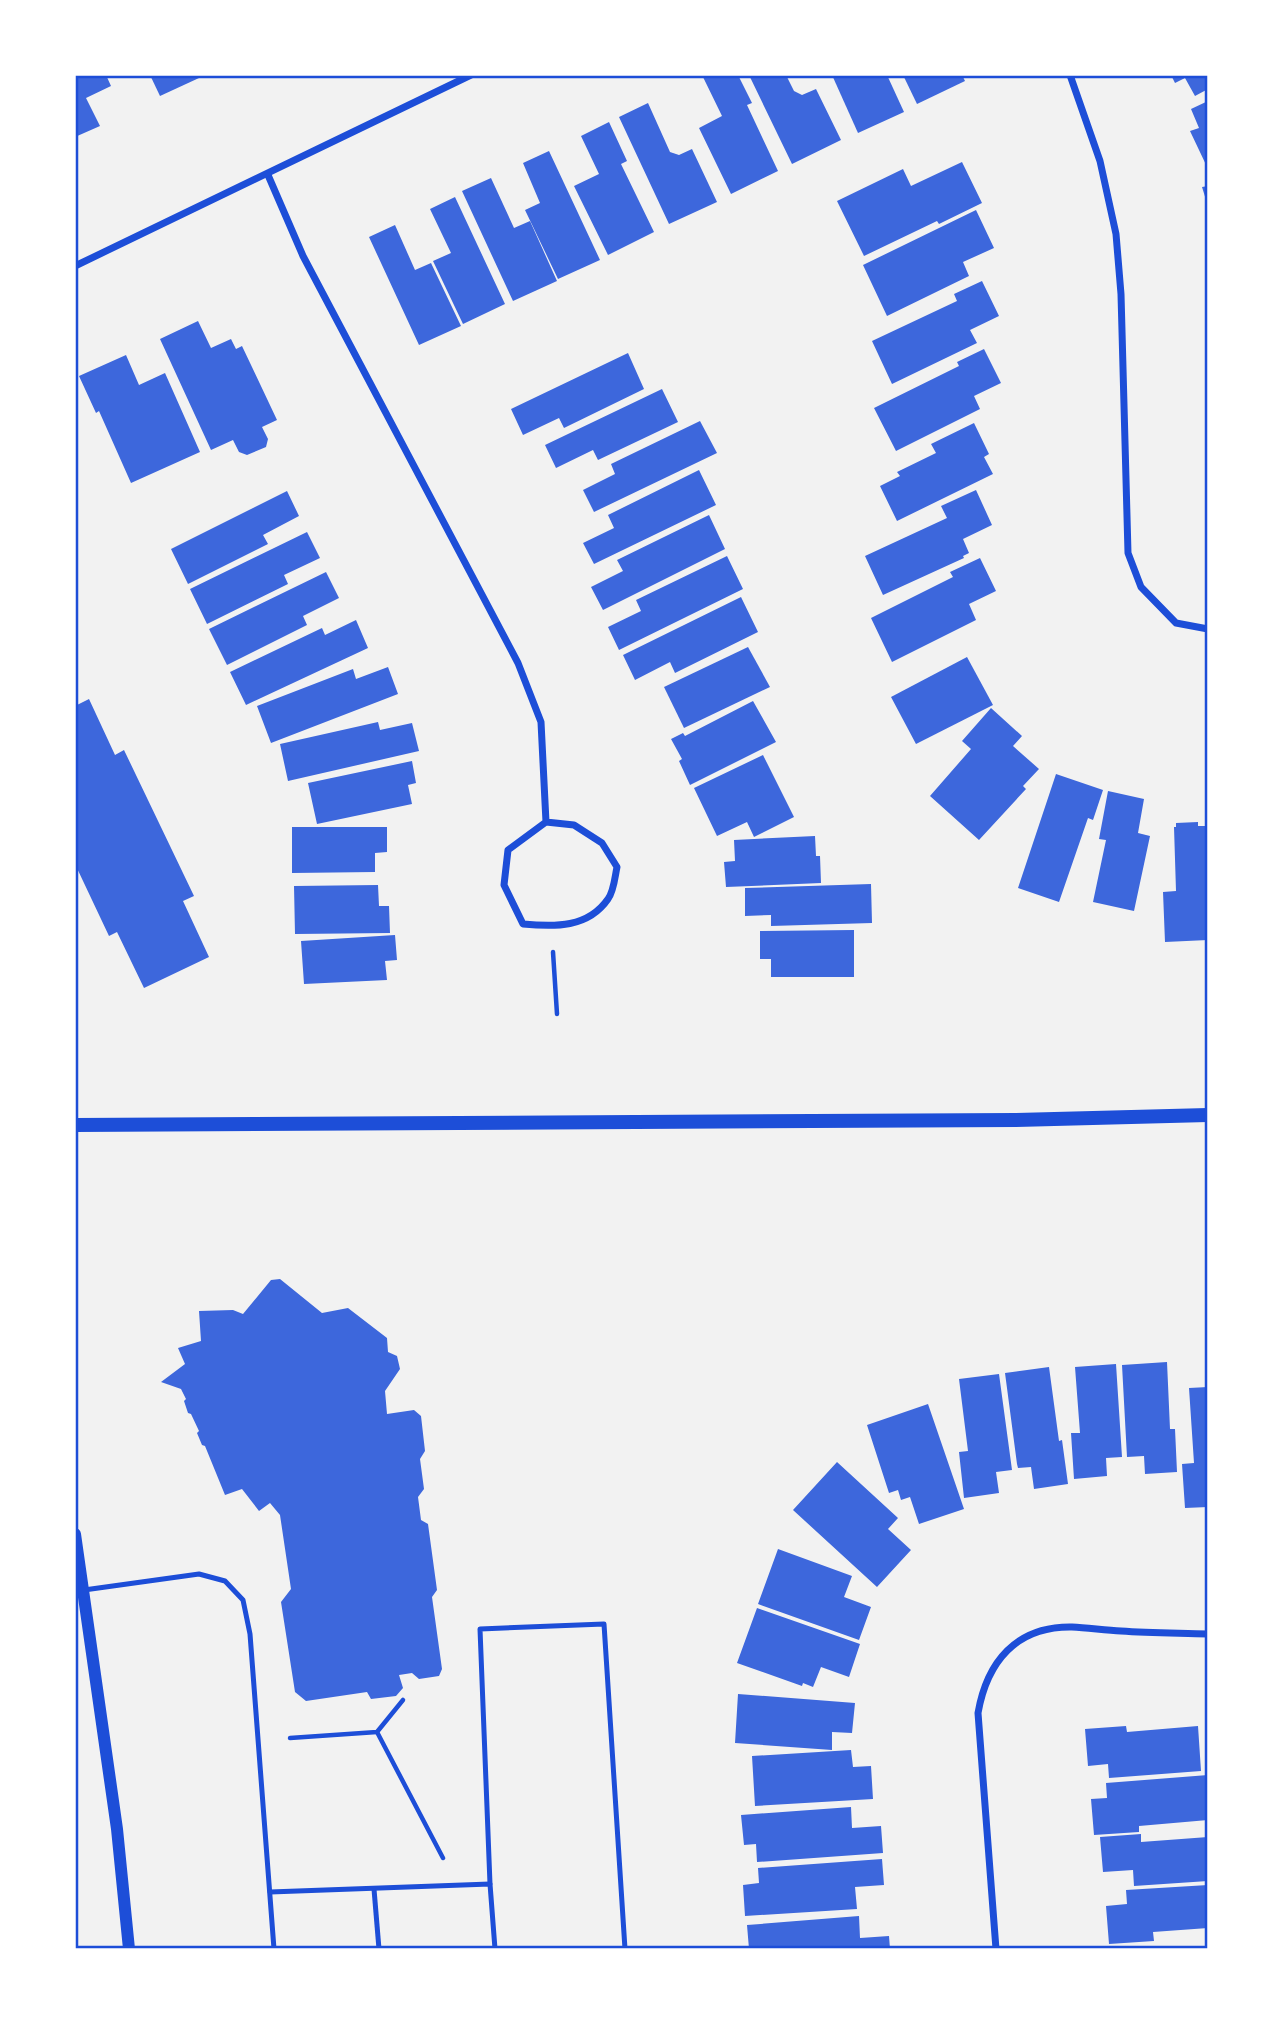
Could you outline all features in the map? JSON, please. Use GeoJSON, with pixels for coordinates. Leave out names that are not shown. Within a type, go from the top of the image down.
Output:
{"type":"FeatureCollection","features":[{"type":"Feature","properties":{"kind":"main road"},"geometry":{"type":"LineString","coordinates":[[75,1125],[1014,1120],[1208,1115]]}},
{"type":"Feature","properties":{"kind":"street"},"geometry":{"type":"LineString","coordinates":[[75,266],[471,75]]}},
{"type":"Feature","properties":{"kind":"street"},"geometry":{"type":"LineString","coordinates":[[1070,75],[1100,161],[1116,234],[1121,293],[1128,553],[1141,587],[1176,623],[1208,629]]}},
{"type":"Feature","properties":{"kind":"street"},"geometry":{"type":"LineString","coordinates":[[268,175],[303,256],[518,663],[541,722],[546,822]]}},
{"type":"Feature","properties":{"kind":"street"},"geometry":{"type":"LineString","coordinates":[[546,822],[574,825],[602,843],[617,867],[609,898],[583,921],[552,927],[523,924],[504,885],[508,850],[546,822]]}},
{"type":"Feature","properties":{"kind":"street"},"geometry":{"type":"LineString","coordinates":[[75,1534],[117,1829],[130,1949]]}},
{"type":"Feature","properties":{"kind":"street"},"geometry":{"type":"LineString","coordinates":[[996,1949],[978,1713],[982,1688],[994,1665],[1022,1639],[1045,1630],[1070,1627],[1124,1632],[1208,1634]]}},
{"type":"Feature","properties":{"kind":"lane"},"geometry":{"type":"LineString","coordinates":[[84,1590],[200,1574],[225,1581],[243,1600],[250,1634],[274,1949]]}},
{"type":"Feature","properties":{"kind":"lane"},"geometry":{"type":"LineString","coordinates":[[495,1949],[480,1629],[604,1623],[625,1949]]}},
{"type":"Feature","properties":{"kind":"lane"},"geometry":{"type":"LineString","coordinates":[[270,1892],[490,1884]]}},
{"type":"Feature","properties":{"kind":"lane"},"geometry":{"type":"LineString","coordinates":[[374,1889],[379,1949]]}},
{"type":"Feature","properties":{"kind":"path"},"geometry":{"type":"LineString","coordinates":[[552,927],[557,1014]]}},
{"type":"Feature","properties":{"kind":"path"},"geometry":{"type":"LineString","coordinates":[[290,1738],[377,1732],[402,1700]]}},
{"type":"Feature","properties":{"kind":"path"},"geometry":{"type":"LineString","coordinates":[[377,1732],[443,1858],[444,1869]]}},
{"type":"Feature","properties":{"kind":"building"},"geometry":{"type":"Polygon","coordinates":[[[75,75],[106,75],[111,86],[86,98],[100,126],[75,137],[75,75]]]}},
{"type":"Feature","properties":{"kind":"building"},"geometry":{"type":"Polygon","coordinates":[[[150,75],[198,75],[199,78],[160,96],[150,75]]]}},
{"type":"Feature","properties":{"kind":"building"},"geometry":{"type":"Polygon","coordinates":[[[738,75],[752,103],[747,105],[778,171],[731,194],[699,128],[722,116],[703,77],[738,75]]]}},
{"type":"Feature","properties":{"kind":"building"},"geometry":{"type":"Polygon","coordinates":[[[749,75],[786,75],[794,91],[802,95],[816,89],[841,140],[792,164],[749,75]]]}},
{"type":"Feature","properties":{"kind":"building"},"geometry":{"type":"Polygon","coordinates":[[[832,75],[887,75],[904,112],[858,133],[832,75]]]}},
{"type":"Feature","properties":{"kind":"building"},"geometry":{"type":"Polygon","coordinates":[[[903,75],[962,75],[965,81],[917,104],[903,75]]]}},
{"type":"Feature","properties":{"kind":"building"},"geometry":{"type":"Polygon","coordinates":[[[1171,75],[1208,75],[1208,89],[1195,96],[1185,78],[1175,83],[1171,75]]]}},
{"type":"Feature","properties":{"kind":"building"},"geometry":{"type":"Polygon","coordinates":[[[1208,101],[1208,169],[1190,131],[1199,128],[1191,109],[1208,101]]]}},
{"type":"Feature","properties":{"kind":"building"},"geometry":{"type":"Polygon","coordinates":[[[648,103],[670,152],[679,155],[692,149],[717,202],[669,224],[619,117],[648,103]]]}},
{"type":"Feature","properties":{"kind":"building"},"geometry":{"type":"Polygon","coordinates":[[[609,122],[627,161],[621,164],[654,232],[608,255],[574,186],[599,174],[581,136],[609,122]]]}},
{"type":"Feature","properties":{"kind":"building"},"geometry":{"type":"Polygon","coordinates":[[[549,151],[600,260],[558,279],[525,210],[540,203],[523,163],[549,151]]]}},
{"type":"Feature","properties":{"kind":"building"},"geometry":{"type":"Polygon","coordinates":[[[962,162],[982,203],[864,256],[837,201],[903,169],[911,186],[962,162]]]}},
{"type":"Feature","properties":{"kind":"building"},"geometry":{"type":"Polygon","coordinates":[[[491,178],[514,228],[530,221],[557,281],[513,301],[462,191],[491,178]]]}},
{"type":"Feature","properties":{"kind":"building"},"geometry":{"type":"Polygon","coordinates":[[[1208,186],[1208,203],[1207,203],[1202,187],[1208,186]]]}},
{"type":"Feature","properties":{"kind":"building"},"geometry":{"type":"Polygon","coordinates":[[[455,197],[505,304],[463,324],[433,261],[451,253],[430,209],[455,197]]]}},
{"type":"Feature","properties":{"kind":"building"},"geometry":{"type":"Polygon","coordinates":[[[976,210],[994,248],[963,262],[969,276],[887,316],[863,265],[976,210]]]}},
{"type":"Feature","properties":{"kind":"building"},"geometry":{"type":"Polygon","coordinates":[[[395,225],[415,270],[431,263],[461,326],[419,345],[369,237],[395,225]]]}},
{"type":"Feature","properties":{"kind":"building"},"geometry":{"type":"Polygon","coordinates":[[[982,281],[999,316],[970,330],[977,343],[892,384],[872,341],[957,301],[954,294],[982,281]]]}},
{"type":"Feature","properties":{"kind":"building"},"geometry":{"type":"Polygon","coordinates":[[[198,321],[211,348],[231,339],[236,349],[242,346],[277,420],[262,427],[268,439],[266,447],[247,455],[239,452],[233,440],[211,450],[160,339],[198,321]]]}},
{"type":"Feature","properties":{"kind":"building"},"geometry":{"type":"Polygon","coordinates":[[[984,349],[1001,383],[974,396],[980,409],[896,451],[874,408],[959,366],[957,362],[984,349]]]}},
{"type":"Feature","properties":{"kind":"building"},"geometry":{"type":"Polygon","coordinates":[[[628,353],[644,389],[564,428],[559,418],[523,435],[511,409],[628,353]]]}},
{"type":"Feature","properties":{"kind":"building"},"geometry":{"type":"Polygon","coordinates":[[[126,355],[139,385],[165,373],[200,452],[131,483],[99,411],[96,413],[79,376],[126,355]]]}},
{"type":"Feature","properties":{"kind":"building"},"geometry":{"type":"Polygon","coordinates":[[[662,389],[678,422],[598,460],[593,450],[556,468],[545,445],[662,389]]]}},
{"type":"Feature","properties":{"kind":"building"},"geometry":{"type":"Polygon","coordinates":[[[700,421],[717,453],[594,512],[583,490],[615,474],[611,464],[700,421]]]}},
{"type":"Feature","properties":{"kind":"building"},"geometry":{"type":"Polygon","coordinates":[[[974,423],[989,454],[984,457],[993,474],[897,521],[880,486],[900,476],[897,472],[936,453],[931,444],[974,423]]]}},
{"type":"Feature","properties":{"kind":"building"},"geometry":{"type":"Polygon","coordinates":[[[699,470],[716,505],[594,564],[583,543],[614,528],[608,515],[699,470]]]}},
{"type":"Feature","properties":{"kind":"building"},"geometry":{"type":"Polygon","coordinates":[[[976,490],[992,525],[963,539],[969,553],[963,556],[964,558],[883,595],[865,556],[947,518],[941,506],[976,490]]]}},
{"type":"Feature","properties":{"kind":"building"},"geometry":{"type":"Polygon","coordinates":[[[287,491],[299,516],[263,535],[268,544],[188,584],[171,549],[287,491]]]}},
{"type":"Feature","properties":{"kind":"building"},"geometry":{"type":"Polygon","coordinates":[[[709,515],[725,549],[603,610],[591,587],[623,571],[617,560],[709,515]]]}},
{"type":"Feature","properties":{"kind":"building"},"geometry":{"type":"Polygon","coordinates":[[[307,532],[320,558],[284,575],[288,584],[207,624],[190,589],[307,532]]]}},
{"type":"Feature","properties":{"kind":"building"},"geometry":{"type":"Polygon","coordinates":[[[727,556],[743,589],[619,650],[608,627],[641,611],[636,600],[727,556]]]}},
{"type":"Feature","properties":{"kind":"building"},"geometry":{"type":"Polygon","coordinates":[[[980,558],[996,591],[969,604],[976,620],[892,662],[871,618],[953,577],[950,572],[980,558]]]}},
{"type":"Feature","properties":{"kind":"building"},"geometry":{"type":"Polygon","coordinates":[[[326,572],[339,598],[303,616],[307,625],[227,665],[209,629],[326,572]]]}},
{"type":"Feature","properties":{"kind":"building"},"geometry":{"type":"Polygon","coordinates":[[[741,597],[758,632],[675,673],[670,662],[635,680],[623,655],[741,597]]]}},
{"type":"Feature","properties":{"kind":"building"},"geometry":{"type":"Polygon","coordinates":[[[356,620],[368,648],[246,705],[230,672],[322,628],[325,635],[356,620]]]}},
{"type":"Feature","properties":{"kind":"building"},"geometry":{"type":"Polygon","coordinates":[[[748,647],[770,687],[684,728],[664,687],[748,647]]]}},
{"type":"Feature","properties":{"kind":"building"},"geometry":{"type":"Polygon","coordinates":[[[967,657],[993,705],[916,744],[891,697],[967,657]]]}},
{"type":"Feature","properties":{"kind":"building"},"geometry":{"type":"Polygon","coordinates":[[[388,667],[398,694],[271,743],[257,706],[353,669],[356,679],[388,667]]]}},
{"type":"Feature","properties":{"kind":"building"},"geometry":{"type":"Polygon","coordinates":[[[89,699],[115,755],[124,750],[194,896],[183,901],[209,957],[144,988],[117,932],[109,936],[75,864],[75,706],[89,699]]]}},
{"type":"Feature","properties":{"kind":"building"},"geometry":{"type":"Polygon","coordinates":[[[753,701],[776,742],[690,785],[679,761],[682,759],[671,739],[683,733],[685,736],[753,701]]]}},
{"type":"Feature","properties":{"kind":"building"},"geometry":{"type":"Polygon","coordinates":[[[991,708],[1022,736],[1013,746],[1039,769],[1023,786],[1026,789],[979,840],[930,796],[971,749],[962,741],[991,708]]]}},
{"type":"Feature","properties":{"kind":"building"},"geometry":{"type":"Polygon","coordinates":[[[378,722],[380,730],[412,723],[419,751],[288,781],[280,744],[378,722]]]}},
{"type":"Feature","properties":{"kind":"building"},"geometry":{"type":"Polygon","coordinates":[[[763,755],[794,817],[754,837],[747,822],[717,836],[694,788],[763,755]]]}},
{"type":"Feature","properties":{"kind":"building"},"geometry":{"type":"Polygon","coordinates":[[[412,761],[416,783],[408,785],[412,804],[317,824],[308,783],[412,761]]]}},
{"type":"Feature","properties":{"kind":"building"},"geometry":{"type":"Polygon","coordinates":[[[1056,774],[1103,790],[1093,820],[1088,818],[1059,902],[1018,888],[1056,774]]]}},
{"type":"Feature","properties":{"kind":"building"},"geometry":{"type":"Polygon","coordinates":[[[1108,791],[1144,799],[1138,833],[1150,836],[1134,911],[1093,902],[1106,840],[1099,839],[1108,791]]]}},
{"type":"Feature","properties":{"kind":"building"},"geometry":{"type":"Polygon","coordinates":[[[1198,822],[1198,826],[1208,826],[1208,940],[1165,942],[1163,892],[1176,891],[1174,827],[1176,823],[1198,822]]]}},
{"type":"Feature","properties":{"kind":"building"},"geometry":{"type":"Polygon","coordinates":[[[292,827],[387,827],[387,852],[375,853],[375,872],[292,873],[292,827]]]}},
{"type":"Feature","properties":{"kind":"building"},"geometry":{"type":"Polygon","coordinates":[[[815,836],[816,856],[820,856],[821,883],[726,887],[724,862],[735,861],[734,840],[815,836]]]}},
{"type":"Feature","properties":{"kind":"building"},"geometry":{"type":"Polygon","coordinates":[[[871,884],[872,923],[771,926],[771,915],[745,916],[745,888],[871,884]]]}},
{"type":"Feature","properties":{"kind":"building"},"geometry":{"type":"Polygon","coordinates":[[[378,885],[379,906],[389,906],[390,933],[295,934],[294,886],[378,885]]]}},
{"type":"Feature","properties":{"kind":"building"},"geometry":{"type":"Polygon","coordinates":[[[854,930],[854,977],[771,977],[771,959],[760,959],[760,931],[854,930]]]}},
{"type":"Feature","properties":{"kind":"building"},"geometry":{"type":"Polygon","coordinates":[[[395,935],[397,960],[385,961],[387,980],[304,984],[301,941],[395,935]]]}},
{"type":"Feature","properties":{"kind":"building"},"geometry":{"type":"Polygon","coordinates":[[[280,1279],[322,1313],[348,1308],[387,1338],[388,1352],[397,1356],[400,1369],[385,1391],[387,1414],[414,1410],[421,1416],[425,1451],[420,1459],[424,1489],[418,1497],[421,1520],[428,1524],[437,1590],[432,1597],[442,1669],[439,1676],[419,1679],[412,1673],[399,1675],[403,1688],[396,1696],[371,1699],[367,1692],[306,1701],[295,1692],[281,1602],[291,1589],[280,1515],[270,1503],[259,1511],[242,1489],[225,1495],[197,1433],[199,1431],[188,1413],[181,1389],[161,1382],[185,1364],[178,1348],[201,1341],[199,1311],[233,1310],[243,1314],[271,1280],[280,1279]]]}},
{"type":"Feature","properties":{"kind":"building"},"geometry":{"type":"Polygon","coordinates":[[[1167,1362],[1170,1429],[1175,1429],[1177,1472],[1145,1474],[1144,1456],[1127,1457],[1122,1365],[1167,1362]]]}},
{"type":"Feature","properties":{"kind":"building"},"geometry":{"type":"Polygon","coordinates":[[[1116,1364],[1122,1457],[1106,1458],[1107,1476],[1074,1479],[1071,1433],[1080,1433],[1075,1367],[1116,1364]]]}},
{"type":"Feature","properties":{"kind":"building"},"geometry":{"type":"Polygon","coordinates":[[[1049,1367],[1068,1484],[1034,1489],[1031,1467],[1018,1468],[1005,1373],[1049,1367]]]}},
{"type":"Feature","properties":{"kind":"building"},"geometry":{"type":"Polygon","coordinates":[[[999,1374],[1012,1470],[996,1472],[999,1493],[964,1498],[959,1452],[968,1451],[959,1379],[999,1374]]]}},
{"type":"Feature","properties":{"kind":"building"},"geometry":{"type":"Polygon","coordinates":[[[1208,1387],[1208,1507],[1185,1508],[1182,1464],[1194,1463],[1189,1388],[1208,1387]]]}},
{"type":"Feature","properties":{"kind":"building"},"geometry":{"type":"Polygon","coordinates":[[[928,1404],[964,1509],[919,1524],[910,1497],[901,1500],[898,1490],[889,1493],[867,1425],[928,1404]]]}},
{"type":"Feature","properties":{"kind":"building"},"geometry":{"type":"Polygon","coordinates":[[[837,1462],[898,1518],[888,1529],[911,1550],[877,1587],[793,1510],[837,1462]]]}},
{"type":"Feature","properties":{"kind":"building"},"geometry":{"type":"Polygon","coordinates":[[[778,1549],[852,1576],[844,1597],[871,1607],[859,1640],[758,1604],[778,1549]]]}},
{"type":"Feature","properties":{"kind":"building"},"geometry":{"type":"Polygon","coordinates":[[[757,1608],[860,1644],[849,1677],[821,1667],[813,1687],[803,1683],[802,1686],[737,1663],[757,1608]]]}},
{"type":"Feature","properties":{"kind":"building"},"geometry":{"type":"Polygon","coordinates":[[[738,1694],[855,1703],[852,1733],[832,1732],[832,1750],[735,1743],[738,1694]]]}},
{"type":"Feature","properties":{"kind":"building"},"geometry":{"type":"Polygon","coordinates":[[[1126,1726],[1127,1732],[1198,1726],[1201,1771],[1109,1778],[1108,1764],[1088,1766],[1085,1729],[1126,1726]]]}},
{"type":"Feature","properties":{"kind":"building"},"geometry":{"type":"Polygon","coordinates":[[[851,1750],[853,1767],[871,1766],[873,1799],[755,1806],[752,1756],[851,1750]]]}},
{"type":"Feature","properties":{"kind":"building"},"geometry":{"type":"Polygon","coordinates":[[[1208,1775],[1208,1820],[1139,1826],[1139,1832],[1094,1835],[1091,1799],[1107,1798],[1106,1783],[1208,1775]]]}},
{"type":"Feature","properties":{"kind":"building"},"geometry":{"type":"Polygon","coordinates":[[[851,1807],[852,1828],[881,1826],[883,1853],[757,1862],[756,1844],[744,1845],[741,1815],[851,1807]]]}},
{"type":"Feature","properties":{"kind":"building"},"geometry":{"type":"Polygon","coordinates":[[[1141,1834],[1141,1842],[1208,1837],[1208,1881],[1134,1886],[1133,1870],[1103,1872],[1100,1837],[1141,1834]]]}},
{"type":"Feature","properties":{"kind":"building"},"geometry":{"type":"Polygon","coordinates":[[[882,1859],[884,1885],[855,1887],[857,1909],[745,1916],[743,1885],[759,1883],[758,1868],[882,1859]]]}},
{"type":"Feature","properties":{"kind":"building"},"geometry":{"type":"Polygon","coordinates":[[[1208,1885],[1208,1928],[1153,1932],[1154,1941],[1109,1944],[1106,1906],[1127,1904],[1126,1890],[1208,1885]]]}},
{"type":"Feature","properties":{"kind":"building"},"geometry":{"type":"Polygon","coordinates":[[[859,1916],[860,1938],[889,1936],[890,1949],[749,1949],[747,1925],[859,1916]]]}}]}
